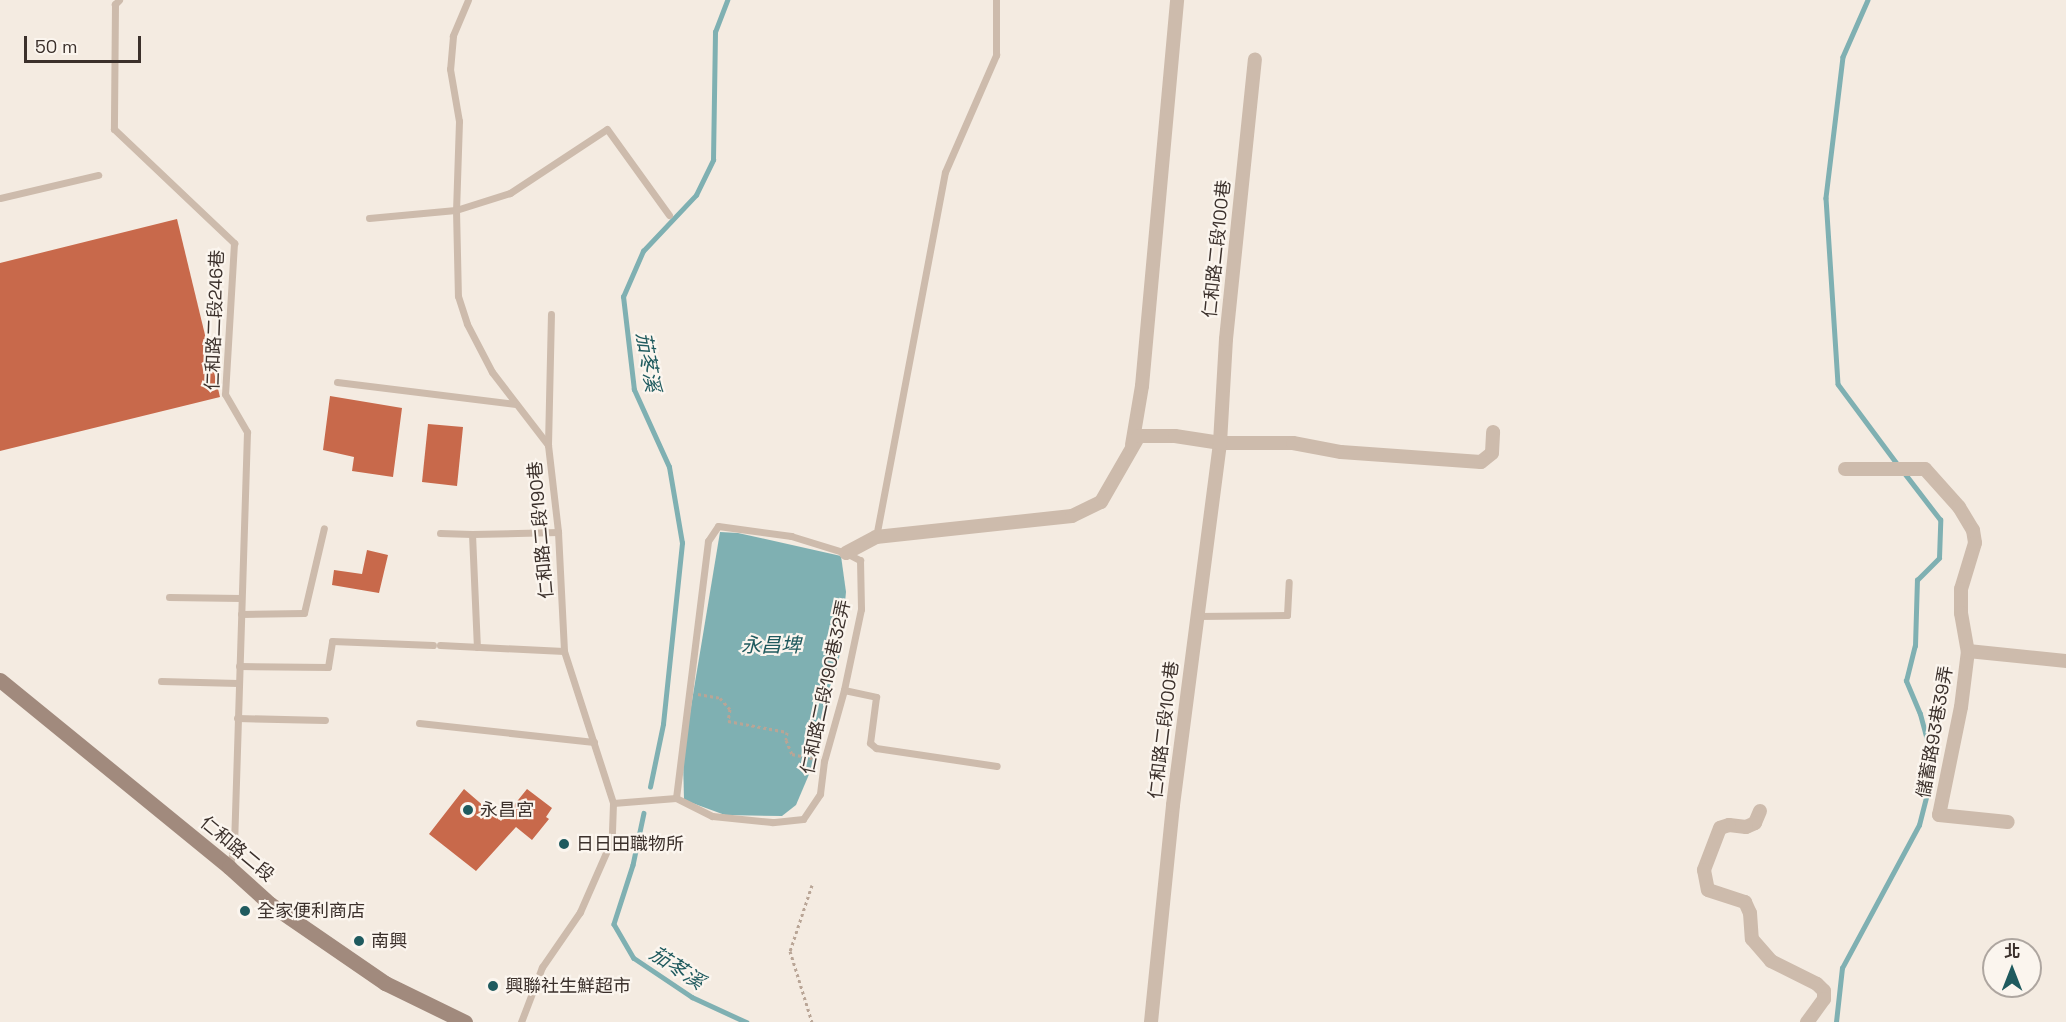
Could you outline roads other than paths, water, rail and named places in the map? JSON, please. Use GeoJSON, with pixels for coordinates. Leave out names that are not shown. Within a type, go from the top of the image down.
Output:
{"type":"FeatureCollection","features":[{"type":"Feature","properties":{"kind":"main road","name":"仁和路二段"},"geometry":{"type":"LineString","coordinates":[[0,680],[229,867],[270,904],[385,983],[452,1019],[465,1022]]}},
{"type":"Feature","properties":{"kind":"street"},"geometry":{"type":"LineString","coordinates":[[1132,445],[1142,386],[1177,0]]}},
{"type":"Feature","properties":{"kind":"street","name":"仁和路二段100巷"},"geometry":{"type":"LineString","coordinates":[[1151,1022],[1173,805],[1220,443],[1226,339],[1256,59]]}},
{"type":"Feature","properties":{"kind":"street"},"geometry":{"type":"LineString","coordinates":[[846,552],[876,537],[1072,516],[1101,502],[1139,436],[1156,435],[1220,443],[1293,443],[1341,452],[1481,462],[1492,453],[1493,432]]}},
{"type":"Feature","properties":{"kind":"street","name":"儲蓄路93巷39弄"},"geometry":{"type":"LineString","coordinates":[[1845,469],[1924,469],[1959,507],[1973,530],[1975,543],[1961,589],[1961,613],[1968,651],[1961,707],[1939,815],[2008,822]]}},
{"type":"Feature","properties":{"kind":"street"},"geometry":{"type":"LineString","coordinates":[[1968,651],[2066,661]]}},
{"type":"Feature","properties":{"kind":"street"},"geometry":{"type":"LineString","coordinates":[[1760,812],[1755,823],[1746,827],[1729,825],[1720,828],[1704,870],[1708,890],[1745,902],[1750,913],[1752,939],[1771,961],[1817,984],[1824,991],[1824,999],[1807,1022]]}},
{"type":"Feature","properties":{"kind":"lane","name":"仁和路二段246巷"},"geometry":{"type":"LineString","coordinates":[[119,0],[115,4],[114,129],[234,243],[225,394],[247,432],[234,847],[229,867]]}},
{"type":"Feature","properties":{"kind":"lane","name":"仁和路二段190巷"},"geometry":{"type":"LineString","coordinates":[[468,0],[453,36],[450,69],[459,121],[456,210],[458,296],[466,324],[492,372],[548,445],[558,532],[564,651],[613,803],[612,839],[580,912],[542,967],[521,1022]]}},
{"type":"Feature","properties":{"kind":"lane"},"geometry":{"type":"LineString","coordinates":[[876,537],[945,172],[996,55],[996,0]]}},
{"type":"Feature","properties":{"kind":"lane"},"geometry":{"type":"LineString","coordinates":[[369,218],[456,210],[510,193],[606,129],[669,215]]}},
{"type":"Feature","properties":{"kind":"lane"},"geometry":{"type":"LineString","coordinates":[[0,198],[99,175]]}},
{"type":"Feature","properties":{"kind":"lane"},"geometry":{"type":"LineString","coordinates":[[548,445],[551,314]]}},
{"type":"Feature","properties":{"kind":"lane"},"geometry":{"type":"LineString","coordinates":[[337,382],[516,404]]}},
{"type":"Feature","properties":{"kind":"lane"},"geometry":{"type":"LineString","coordinates":[[613,803],[676,798],[708,541],[718,526],[791,536],[846,552]]}},
{"type":"Feature","properties":{"kind":"lane"},"geometry":{"type":"LineString","coordinates":[[241,614],[304,613],[324,528]]}},
{"type":"Feature","properties":{"kind":"lane"},"geometry":{"type":"LineString","coordinates":[[440,533],[558,532]]}},
{"type":"Feature","properties":{"kind":"lane"},"geometry":{"type":"LineString","coordinates":[[472,534],[477,647]]}},
{"type":"Feature","properties":{"kind":"lane","name":"仁和路二段190巷32弄"},"geometry":{"type":"LineString","coordinates":[[676,798],[712,816],[772,822],[802,819],[820,794],[824,761],[844,690],[861,609],[860,560],[846,552]]}},
{"type":"Feature","properties":{"kind":"lane"},"geometry":{"type":"LineString","coordinates":[[1197,616],[1287,615],[1289,582]]}},
{"type":"Feature","properties":{"kind":"lane"},"geometry":{"type":"LineString","coordinates":[[169,597],[241,598]]}},
{"type":"Feature","properties":{"kind":"lane"},"geometry":{"type":"LineString","coordinates":[[239,666],[328,667],[332,640],[564,651]]}},
{"type":"Feature","properties":{"kind":"lane"},"geometry":{"type":"LineString","coordinates":[[161,681],[238,682]]}},
{"type":"Feature","properties":{"kind":"lane"},"geometry":{"type":"LineString","coordinates":[[844,690],[876,697],[870,743],[876,748],[997,766]]}},
{"type":"Feature","properties":{"kind":"lane"},"geometry":{"type":"LineString","coordinates":[[237,718],[325,720]]}},
{"type":"Feature","properties":{"kind":"lane"},"geometry":{"type":"LineString","coordinates":[[418,723],[594,742]]}},
{"type":"Feature","properties":{"kind":"water","name":"永昌埤"},"geometry":{"type":"Polygon","coordinates":[[[720,532],[738,533],[841,556],[846,592],[840,654],[813,765],[796,805],[782,816],[725,815],[684,800],[683,755],[720,532]]]}},
{"type":"Feature","properties":{"kind":"waterway","name":"茄苳溪"},"geometry":{"type":"LineString","coordinates":[[650,787],[663,724],[682,543],[669,467],[634,390],[623,297],[643,251],[696,195],[713,160],[715,32],[727,0]]}},
{"type":"Feature","properties":{"kind":"waterway"},"geometry":{"type":"LineString","coordinates":[[1868,0],[1843,57],[1826,198],[1838,384],[1899,466]]}},
{"type":"Feature","properties":{"kind":"waterway"},"geometry":{"type":"LineString","coordinates":[[1836,1022],[1842,968],[1919,825],[1934,766],[1920,714],[1906,681],[1915,646],[1917,580],[1939,558],[1940,520],[1904,473]]}},
{"type":"Feature","properties":{"kind":"waterway","name":"茄苳溪"},"geometry":{"type":"LineString","coordinates":[[644,813],[633,865],[614,924],[634,958],[692,997],[746,1022]]}},
{"type":"Feature","properties":{"kind":"place","name":"永昌宮"},"geometry":{"type":"Point","coordinates":[468,810]}},
{"type":"Feature","properties":{"kind":"place","name":"日日田職物所"},"geometry":{"type":"Point","coordinates":[564,844]}},
{"type":"Feature","properties":{"kind":"place","name":"全家便利商店"},"geometry":{"type":"Point","coordinates":[245,911]}},
{"type":"Feature","properties":{"kind":"place","name":"南興"},"geometry":{"type":"Point","coordinates":[359,941]}},
{"type":"Feature","properties":{"kind":"place","name":"興聯社生鮮超市"},"geometry":{"type":"Point","coordinates":[493,986]}}]}
